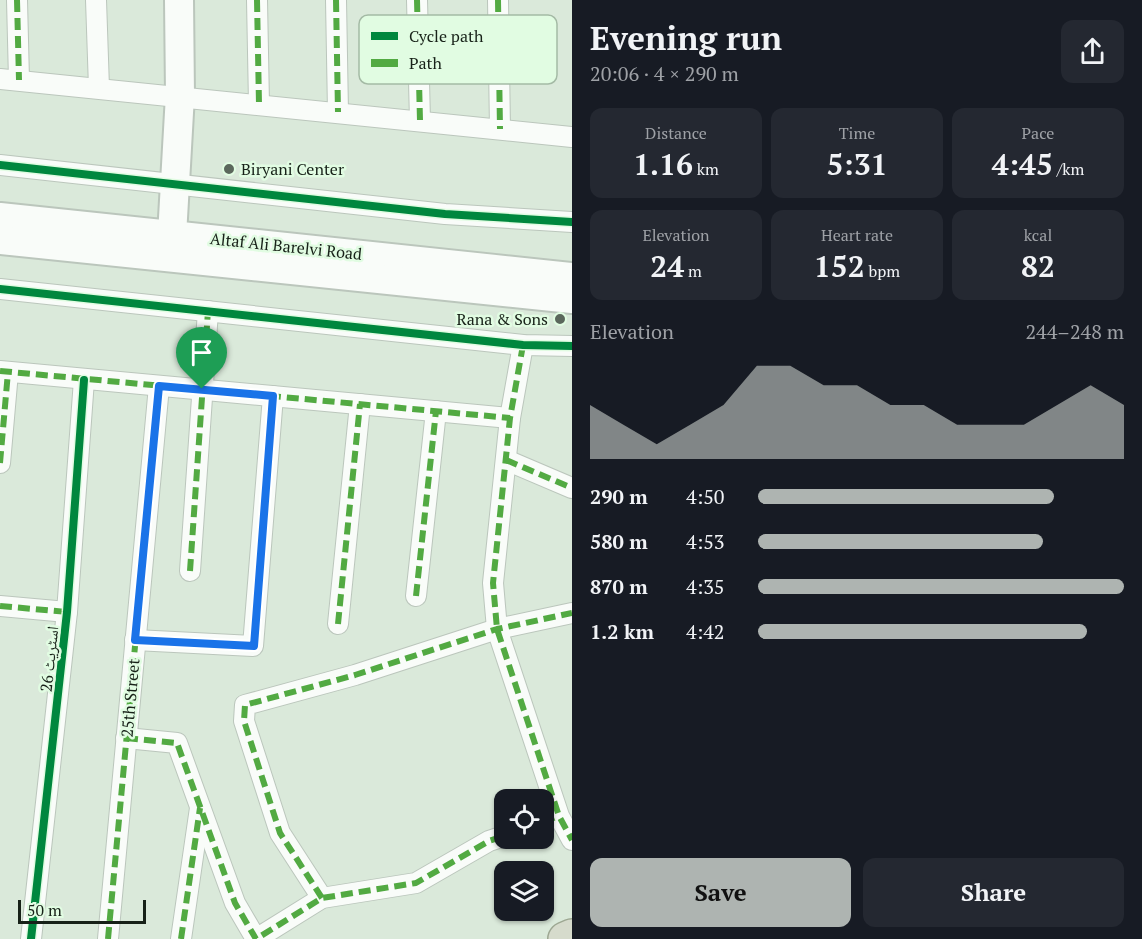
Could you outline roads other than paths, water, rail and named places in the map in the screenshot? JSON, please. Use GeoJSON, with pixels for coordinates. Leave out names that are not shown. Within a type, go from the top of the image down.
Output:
{"type":"FeatureCollection","features":[{"type":"Feature","properties":{"kind":"highway"},"geometry":{"type":"LineString","coordinates":[[564,939],[572,936]]}},
{"type":"Feature","properties":{"kind":"main road"},"geometry":{"type":"LineString","coordinates":[[171,246],[177,183],[180,95],[179,0]]}},
{"type":"Feature","properties":{"kind":"main road","name":"Altaf Ali Barelvi Road"},"geometry":{"type":"LineString","coordinates":[[0,217],[171,246],[572,299]]}},
{"type":"Feature","properties":{"kind":"main road","name":"Altaf Ali Barelvi Road"},"geometry":{"type":"LineString","coordinates":[[0,240],[171,246],[572,277]]}},
{"type":"Feature","properties":{"kind":"street"},"geometry":{"type":"LineString","coordinates":[[18,0],[9,80],[180,95],[572,137]]}},
{"type":"Feature","properties":{"kind":"street"},"geometry":{"type":"LineString","coordinates":[[96,0],[99,88]]}},
{"type":"Feature","properties":{"kind":"street"},"geometry":{"type":"LineString","coordinates":[[257,0],[259,104]]}},
{"type":"Feature","properties":{"kind":"street"},"geometry":{"type":"LineString","coordinates":[[336,0],[338,112]]}},
{"type":"Feature","properties":{"kind":"street"},"geometry":{"type":"LineString","coordinates":[[417,0],[417,15]]}},
{"type":"Feature","properties":{"kind":"street"},"geometry":{"type":"LineString","coordinates":[[498,0],[498,15]]}},
{"type":"Feature","properties":{"kind":"street"},"geometry":{"type":"LineString","coordinates":[[419,84],[420,121]]}},
{"type":"Feature","properties":{"kind":"street"},"geometry":{"type":"LineString","coordinates":[[499,84],[500,129]]}},
{"type":"Feature","properties":{"kind":"street"},"geometry":{"type":"LineString","coordinates":[[0,165],[445,214],[572,222]]}},
{"type":"Feature","properties":{"kind":"street"},"geometry":{"type":"LineString","coordinates":[[0,289],[523,345],[572,345]]}},
{"type":"Feature","properties":{"kind":"street"},"geometry":{"type":"LineString","coordinates":[[190,571],[208,311]]}},
{"type":"Feature","properties":{"kind":"street"},"geometry":{"type":"LineString","coordinates":[[523,345],[510,418],[493,583],[497,629],[542,789]]}},
{"type":"Feature","properties":{"kind":"street"},"geometry":{"type":"LineString","coordinates":[[0,463],[4,371],[510,418]]}},
{"type":"Feature","properties":{"kind":"street","name":"اسٹریٹ 26"},"geometry":{"type":"LineString","coordinates":[[31,939],[67,612],[84,380]]}},
{"type":"Feature","properties":{"kind":"street","name":"25th Street"},"geometry":{"type":"LineString","coordinates":[[108,939],[159,386]]}},
{"type":"Feature","properties":{"kind":"street"},"geometry":{"type":"LineString","coordinates":[[135,640],[254,646],[273,396]]}},
{"type":"Feature","properties":{"kind":"street"},"geometry":{"type":"LineString","coordinates":[[338,624],[360,404]]}},
{"type":"Feature","properties":{"kind":"street"},"geometry":{"type":"LineString","coordinates":[[416,596],[436,411]]}},
{"type":"Feature","properties":{"kind":"street"},"geometry":{"type":"LineString","coordinates":[[506,460],[572,488]]}},
{"type":"Feature","properties":{"kind":"street"},"geometry":{"type":"LineString","coordinates":[[0,606],[67,612]]}},
{"type":"Feature","properties":{"kind":"street"},"geometry":{"type":"LineString","coordinates":[[322,898],[280,833],[244,720],[245,705],[355,675],[497,629],[572,614]]}},
{"type":"Feature","properties":{"kind":"street"},"geometry":{"type":"LineString","coordinates":[[126,738],[177,743],[236,903],[256,939],[322,898],[416,883],[494,839]]}},
{"type":"Feature","properties":{"kind":"street"},"geometry":{"type":"LineString","coordinates":[[181,939],[200,807]]}},
{"type":"Feature","properties":{"kind":"street"},"geometry":{"type":"LineString","coordinates":[[554,822],[572,840]]}},
{"type":"Feature","properties":{"kind":"place","name":"Biryani Center"},"geometry":{"type":"Point","coordinates":[229,169]}},
{"type":"Feature","properties":{"kind":"place","name":"Rana & Sons"},"geometry":{"type":"Point","coordinates":[560,319]}}]}
